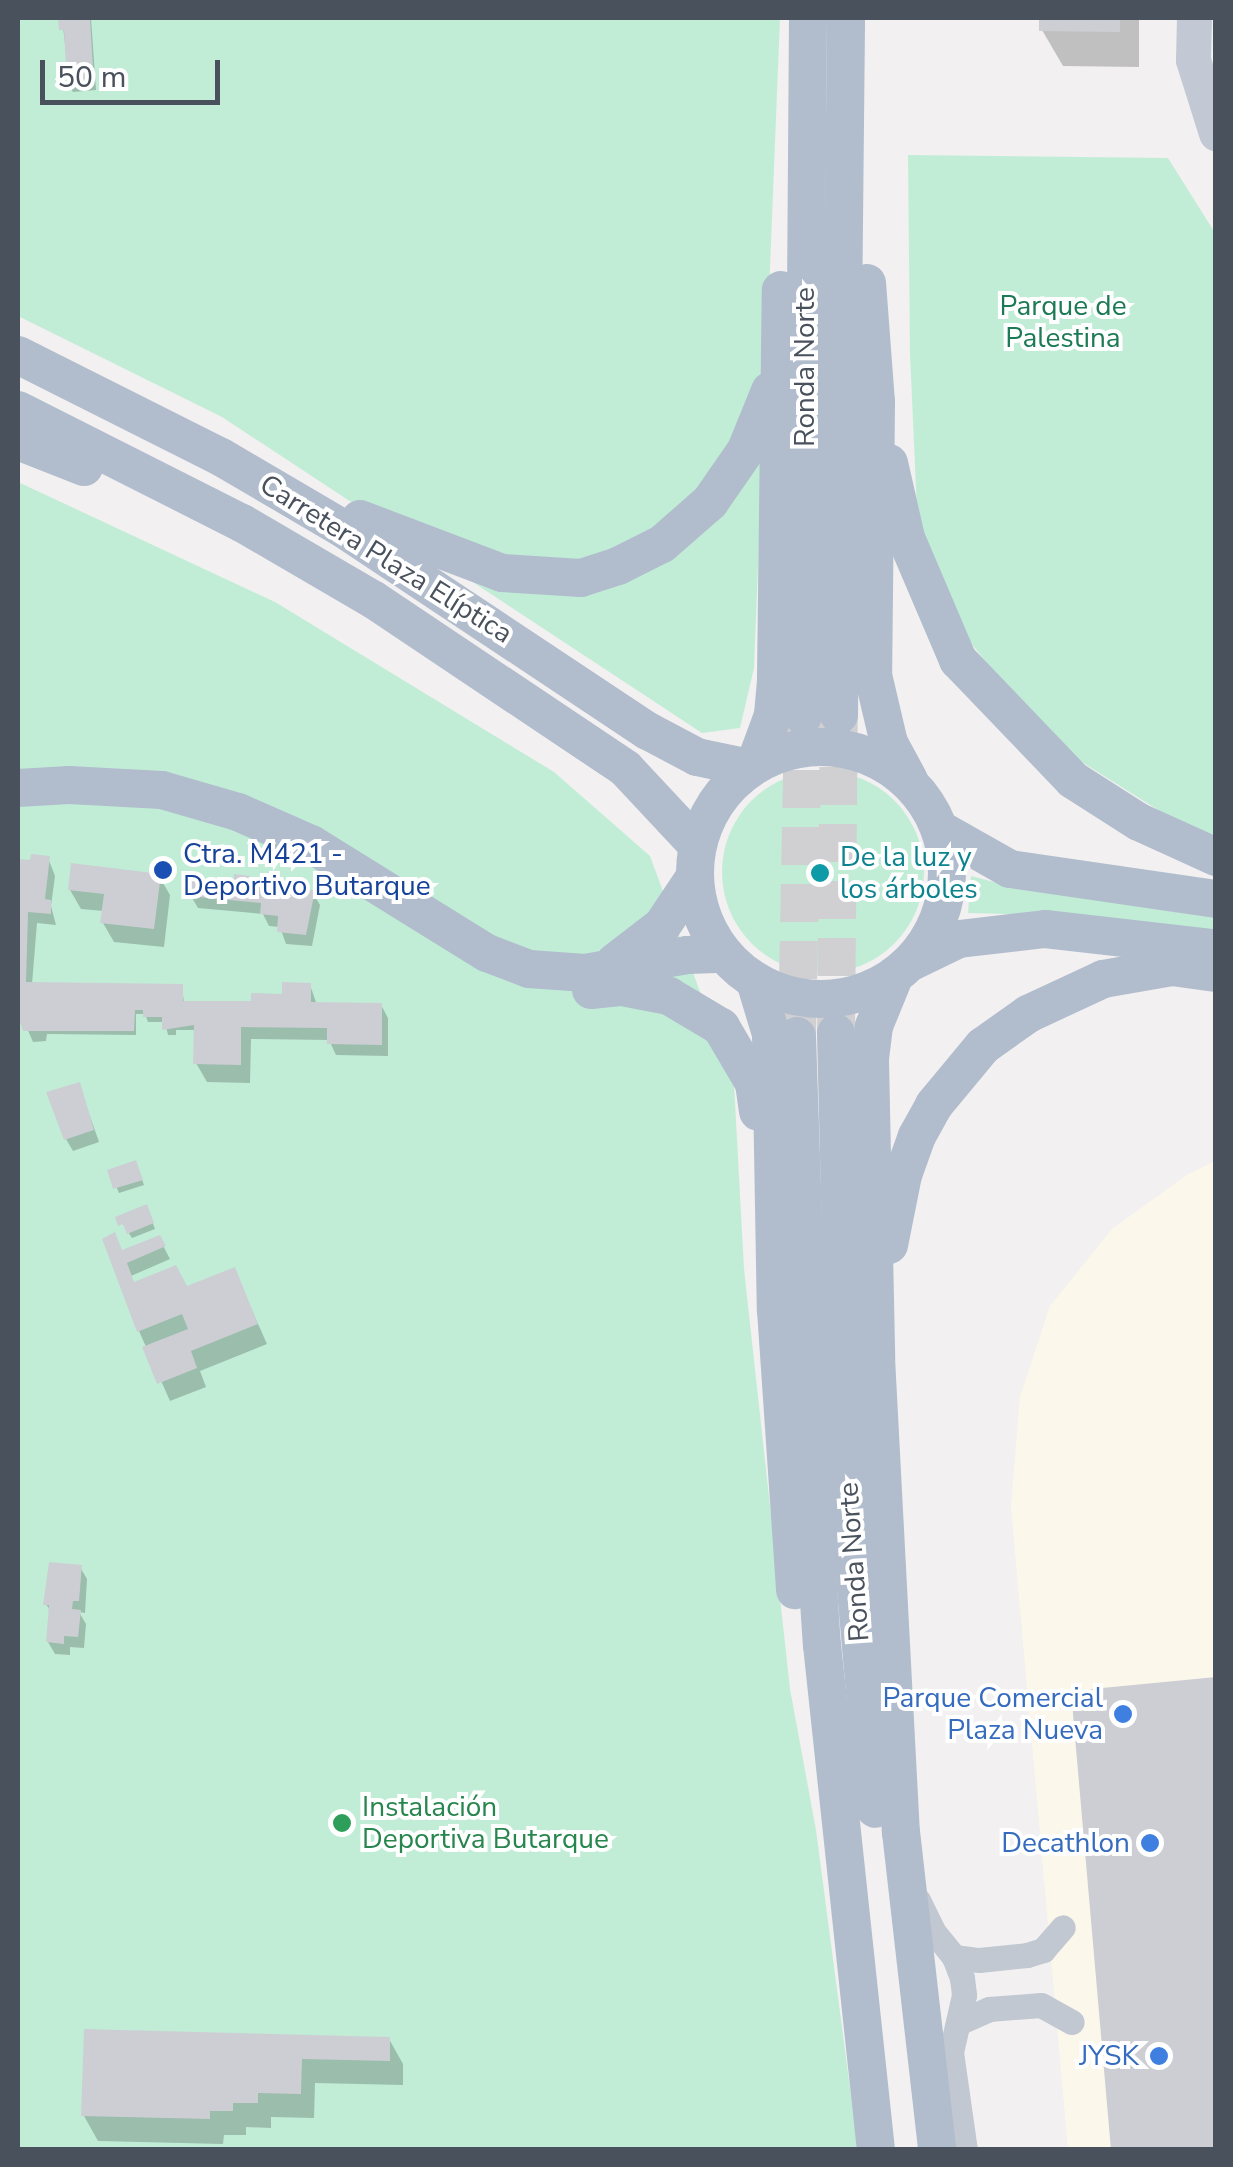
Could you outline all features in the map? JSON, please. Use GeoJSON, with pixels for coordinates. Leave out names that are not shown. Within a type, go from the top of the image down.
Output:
{"type":"FeatureCollection","features":[{"type":"Feature","properties":{"kind":"main road","name":"Ronda Norte"},"geometry":{"type":"LineString","coordinates":[[808,18],[806,79],[821,716],[847,146],[846,18]]}},
{"type":"Feature","properties":{"kind":"main road"},"geometry":{"type":"LineString","coordinates":[[752,766],[772,715],[776,678],[778,370],[786,200],[794,130],[806,79]]}},
{"type":"Feature","properties":{"kind":"main road"},"geometry":{"type":"LineString","coordinates":[[847,146],[862,207],[876,402],[872,675],[889,743],[941,830],[948,858],[944,900],[928,940],[902,969],[874,1026],[870,1061],[882,1502],[900,1832],[937,2150]]}},
{"type":"Feature","properties":{"kind":"main road","name":"Carretera Plaza Elíptica"},"geometry":{"type":"LineString","coordinates":[[18,355],[221,457],[342,528],[648,731],[697,757],[752,766]]}},
{"type":"Feature","properties":{"kind":"main road"},"geometry":{"type":"LineString","coordinates":[[221,457],[462,562],[515,575],[581,578],[618,566],[662,544],[710,502],[746,450],[778,370]]}},
{"type":"Feature","properties":{"kind":"main road"},"geometry":{"type":"LineString","coordinates":[[876,402],[906,538],[958,660],[1072,780],[1140,822],[1216,856]]}},
{"type":"Feature","properties":{"kind":"main road","name":"Carretera Plaza Elíptica"},"geometry":{"type":"LineString","coordinates":[[18,410],[242,523],[374,600],[626,768],[696,862]]}},
{"type":"Feature","properties":{"kind":"main road"},"geometry":{"type":"LineString","coordinates":[[18,442],[242,523]]}},
{"type":"Feature","properties":{"kind":"main road"},"geometry":{"type":"LineString","coordinates":[[622,960],[662,926],[696,862],[708,815],[725,789],[752,766],[796,749],[825,746],[874,759],[910,782]]}},
{"type":"Feature","properties":{"kind":"main road"},"geometry":{"type":"LineString","coordinates":[[18,788],[162,790],[238,812],[310,844],[432,922],[550,986],[622,987],[669,996],[721,1026],[754,1083],[762,1206],[776,1310]]}},
{"type":"Feature","properties":{"kind":"main road"},"geometry":{"type":"LineString","coordinates":[[941,830],[1010,869],[1216,899]]}},
{"type":"Feature","properties":{"kind":"main road"},"geometry":{"type":"LineString","coordinates":[[696,862],[710,934],[724,954],[755,980],[788,995],[825,999],[861,993],[959,939],[1045,929],[1216,949]]}},
{"type":"Feature","properties":{"kind":"main road"},"geometry":{"type":"LineString","coordinates":[[510,963],[546,972],[622,960],[724,954]]}},
{"type":"Feature","properties":{"kind":"main road"},"geometry":{"type":"LineString","coordinates":[[882,1502],[890,1461],[886,1302],[890,1230],[902,1175],[934,1106],[983,1046],[1061,995],[1104,978],[1172,967],[1216,973]]}},
{"type":"Feature","properties":{"kind":"main road","name":"Ronda Norte"},"geometry":{"type":"LineString","coordinates":[[755,980],[771,1034],[776,1310],[788,1539],[812,1725],[832,1770]]}},
{"type":"Feature","properties":{"kind":"main road","name":"Ronda Norte"},"geometry":{"type":"LineString","coordinates":[[836,1033],[850,1526],[868,1742],[914,2150]]}},
{"type":"Feature","properties":{"kind":"main road","name":"Ronda Norte"},"geometry":{"type":"LineString","coordinates":[[797,1036],[812,1496],[832,1770],[876,2150]]}},
{"type":"Feature","properties":{"kind":"street"},"geometry":{"type":"LineString","coordinates":[[1194,18],[1194,60],[1216,133]]}},
{"type":"Feature","properties":{"kind":"street"},"geometry":{"type":"LineString","coordinates":[[900,1832],[920,1908],[954,1957],[964,1995],[951,2052],[965,2150]]}},
{"type":"Feature","properties":{"kind":"street"},"geometry":{"type":"LineString","coordinates":[[954,1957],[979,1960],[1028,1955],[1043,1950],[1064,1927]]}},
{"type":"Feature","properties":{"kind":"street"},"geometry":{"type":"LineString","coordinates":[[960,2022],[988,2010],[1041,2005],[1072,2022]]}},
{"type":"Feature","properties":{"kind":"shaded area","name":"Parque Comercial Plaza Nueva"},"geometry":{"type":"Polygon","coordinates":[[[1215,1161],[1215,2149],[1068,2149],[1011,1506],[1020,1397],[1050,1306],[1112,1229],[1187,1175],[1215,1161]]]}},
{"type":"Feature","properties":{"kind":"green space"},"geometry":{"type":"Polygon","coordinates":[[[18,18],[780,18],[754,668],[740,728],[702,733],[222,417],[18,316],[18,18]]]}},
{"type":"Feature","properties":{"kind":"green space","name":"Parque de Palestina"},"geometry":{"type":"Polygon","coordinates":[[[908,155],[1168,158],[1215,233],[1215,838],[1193,832],[1047,740],[920,578],[910,353],[908,155]]]}},
{"type":"Feature","properties":{"kind":"green space"},"geometry":{"type":"Polygon","coordinates":[[[18,482],[275,602],[554,772],[650,856],[734,1084],[744,1269],[790,1689],[816,1830],[858,2149],[18,2150],[18,482]]]}},
{"type":"Feature","properties":{"kind":"green space"},"geometry":{"type":"Polygon","coordinates":[[[823,771],[862,779],[895,800],[916,833],[924,872],[916,911],[895,944],[862,965],[823,973],[784,965],[751,944],[730,911],[722,872],[730,833],[751,800],[784,779],[823,771]]]}},
{"type":"Feature","properties":{"kind":"green space"},"geometry":{"type":"Polygon","coordinates":[[[971,876],[1013,887],[1215,918],[1215,935],[1083,916],[968,913],[971,876]]]}},
{"type":"Feature","properties":{"kind":"building"},"geometry":{"type":"Polygon","coordinates":[[[58,18],[90,18],[94,86],[67,87],[64,30],[59,30],[58,18]]]}},
{"type":"Feature","properties":{"kind":"building"},"geometry":{"type":"Polygon","coordinates":[[[1039,18],[1120,18],[1120,32],[1039,31],[1039,18]]]}},
{"type":"Feature","properties":{"kind":"building"},"geometry":{"type":"Polygon","coordinates":[[[31,854],[50,856],[45,899],[51,900],[51,914],[28,912],[26,982],[183,984],[183,1001],[251,1001],[251,993],[282,994],[282,982],[311,983],[311,1002],[382,1003],[382,1045],[327,1044],[327,1028],[241,1027],[241,1065],[193,1064],[194,1025],[162,1030],[162,1017],[143,1017],[143,1010],[135,1010],[134,1031],[23,1031],[18,1017],[18,859],[30,860],[31,854]]]}},
{"type":"Feature","properties":{"kind":"building"},"geometry":{"type":"Polygon","coordinates":[[[71,863],[161,874],[154,929],[100,923],[104,894],[68,890],[71,863]]]}},
{"type":"Feature","properties":{"kind":"building"},"geometry":{"type":"Polygon","coordinates":[[[234,874],[250,876],[249,884],[315,890],[306,935],[277,932],[278,916],[260,914],[261,903],[188,896],[189,879],[233,883],[234,874]]]}},
{"type":"Feature","properties":{"kind":"building"},"geometry":{"type":"Polygon","coordinates":[[[80,1082],[94,1130],[64,1140],[46,1092],[80,1082]]]}},
{"type":"Feature","properties":{"kind":"building"},"geometry":{"type":"Polygon","coordinates":[[[136,1160],[143,1180],[113,1189],[107,1170],[136,1160]]]}},
{"type":"Feature","properties":{"kind":"building"},"geometry":{"type":"Polygon","coordinates":[[[147,1204],[154,1223],[127,1234],[123,1224],[118,1226],[115,1217],[147,1204]]]}},
{"type":"Feature","properties":{"kind":"building"},"geometry":{"type":"Polygon","coordinates":[[[115,1232],[122,1250],[160,1235],[166,1246],[127,1263],[134,1282],[176,1265],[187,1286],[235,1267],[258,1324],[191,1351],[197,1368],[157,1384],[142,1347],[188,1329],[182,1314],[137,1332],[102,1239],[115,1232]]]}},
{"type":"Feature","properties":{"kind":"building"},"geometry":{"type":"Polygon","coordinates":[[[49,1562],[82,1565],[79,1601],[73,1601],[72,1609],[81,1610],[78,1637],[64,1636],[64,1644],[46,1642],[49,1605],[43,1605],[49,1562]]]}},
{"type":"Feature","properties":{"kind":"building","name":"Decathlon"},"geometry":{"type":"Polygon","coordinates":[[[1216,1677],[1216,2150],[1111,2150],[1071,1691],[1216,1677]]]}},
{"type":"Feature","properties":{"kind":"building"},"geometry":{"type":"Polygon","coordinates":[[[84,2029],[390,2037],[390,2061],[302,2059],[301,2094],[258,2093],[258,2103],[233,2103],[233,2111],[210,2111],[210,2119],[81,2116],[84,2029]]]}},
{"type":"Feature","properties":{"kind":"tunnel"},"geometry":{"type":"LineString","coordinates":[[836,1033],[839,715]]}},
{"type":"Feature","properties":{"kind":"tunnel"},"geometry":{"type":"LineString","coordinates":[[797,1036],[803,716]]}},
{"type":"Feature","properties":{"kind":"place","name":"Ctra. M421 - Deportivo Butarque"},"geometry":{"type":"Point","coordinates":[163,870]}},
{"type":"Feature","properties":{"kind":"place","name":"De la luz y los árboles"},"geometry":{"type":"Point","coordinates":[820,873]}},
{"type":"Feature","properties":{"kind":"place","name":"Parque Comercial Plaza Nueva"},"geometry":{"type":"Point","coordinates":[1123,1714]}},
{"type":"Feature","properties":{"kind":"place","name":"Instalación Deportiva Butarque"},"geometry":{"type":"Point","coordinates":[342,1823]}},
{"type":"Feature","properties":{"kind":"place","name":"Decathlon"},"geometry":{"type":"Point","coordinates":[1150,1843]}},
{"type":"Feature","properties":{"kind":"place","name":"JYSK"},"geometry":{"type":"Point","coordinates":[1159,2056]}}]}
